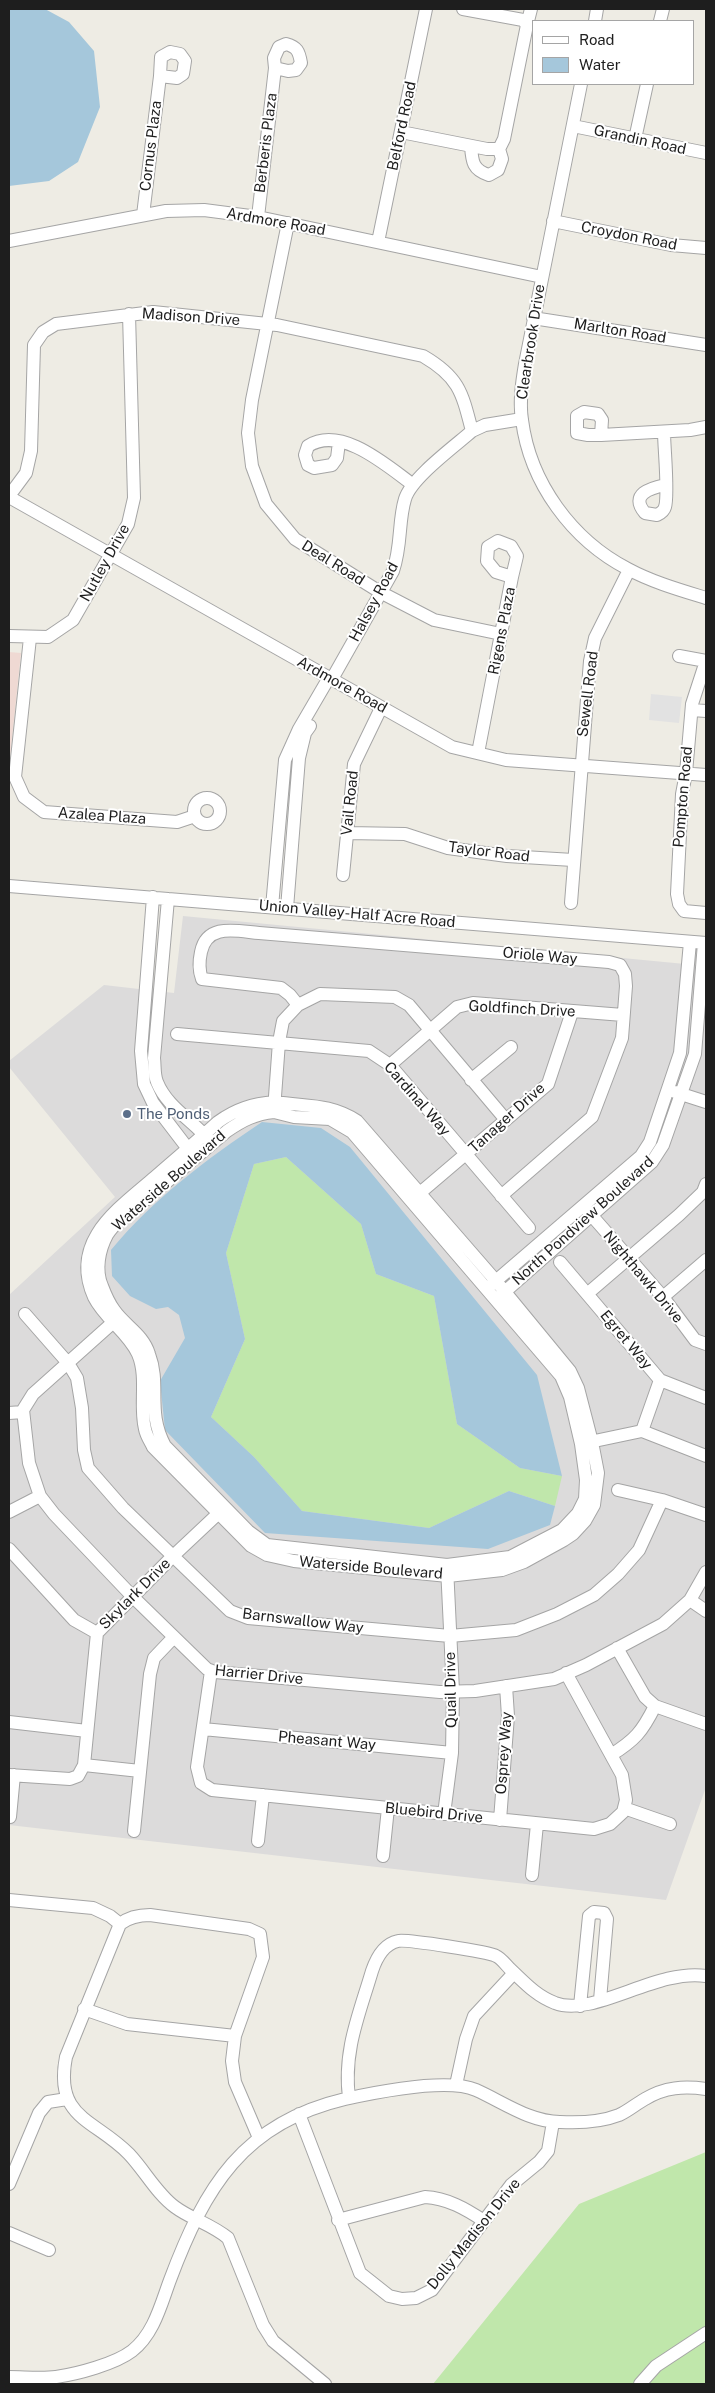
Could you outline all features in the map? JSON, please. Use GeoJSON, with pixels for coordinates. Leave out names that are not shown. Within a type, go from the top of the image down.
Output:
{"type":"FeatureCollection","features":[{"type":"Feature","properties":{"kind":"street","name":"Belford Road"},"geometry":{"type":"LineString","coordinates":[[378,242],[426,9]]}},
{"type":"Feature","properties":{"kind":"street"},"geometry":{"type":"LineString","coordinates":[[463,9],[504,13],[523,20],[527,25]]}},
{"type":"Feature","properties":{"kind":"street"},"geometry":{"type":"LineString","coordinates":[[472,146],[473,165],[480,172],[489,175],[498,170],[502,159],[499,149],[504,139],[531,9]]}},
{"type":"Feature","properties":{"kind":"street","name":"Berberis Plaza"},"geometry":{"type":"LineString","coordinates":[[258,217],[275,68]]}},
{"type":"Feature","properties":{"kind":"street","name":"Cornus Plaza"},"geometry":{"type":"LineString","coordinates":[[143,216],[160,76]]}},
{"type":"Feature","properties":{"kind":"street","name":"Clearbrook Drive"},"geometry":{"type":"LineString","coordinates":[[582,85],[533,318],[522,380],[522,420],[531,457],[553,502],[574,529],[598,551],[630,570],[706,598]]}},
{"type":"Feature","properties":{"kind":"street"},"geometry":{"type":"LineString","coordinates":[[635,139],[647,85]]}},
{"type":"Feature","properties":{"kind":"street","name":"Grandin Road"},"geometry":{"type":"LineString","coordinates":[[573,126],[706,153]]}},
{"type":"Feature","properties":{"kind":"street"},"geometry":{"type":"LineString","coordinates":[[401,132],[472,146],[499,149]]}},
{"type":"Feature","properties":{"kind":"street","name":"Ardmore Road"},"geometry":{"type":"LineString","coordinates":[[9,241],[166,211],[204,210],[258,217],[542,277]]}},
{"type":"Feature","properties":{"kind":"street","name":"Croydon Road"},"geometry":{"type":"LineString","coordinates":[[553,221],[671,245],[706,248]]}},
{"type":"Feature","properties":{"kind":"street","name":"Deal Road"},"geometry":{"type":"LineString","coordinates":[[288,223],[252,400],[248,433],[252,466],[266,504],[295,539],[380,592],[434,620],[501,634]]}},
{"type":"Feature","properties":{"kind":"street","name":"Madison Drive"},"geometry":{"type":"LineString","coordinates":[[9,496],[26,473],[32,451],[34,345],[44,332],[56,324],[153,312],[268,324],[423,356],[443,368],[464,397],[472,431]]}},
{"type":"Feature","properties":{"kind":"street","name":"Nutley Drive"},"geometry":{"type":"LineString","coordinates":[[9,636],[48,637],[73,620],[128,524],[134,498],[129,314]]}},
{"type":"Feature","properties":{"kind":"street","name":"Marlton Road"},"geometry":{"type":"LineString","coordinates":[[533,318],[706,344]]}},
{"type":"Feature","properties":{"kind":"street"},"geometry":{"type":"LineString","coordinates":[[339,442],[366,450],[412,484],[472,431],[485,425],[522,420]]}},
{"type":"Feature","properties":{"kind":"street"},"geometry":{"type":"LineString","coordinates":[[601,435],[664,432],[706,427]]}},
{"type":"Feature","properties":{"kind":"street"},"geometry":{"type":"LineString","coordinates":[[664,432],[665,485]]}},
{"type":"Feature","properties":{"kind":"street","name":"Halsey Road"},"geometry":{"type":"LineString","coordinates":[[287,908],[299,758],[305,733],[332,687],[332,679],[393,571],[400,552],[405,499],[412,484]]}},
{"type":"Feature","properties":{"kind":"street","name":"Ardmore Road"},"geometry":{"type":"LineString","coordinates":[[9,496],[452,747],[506,760],[706,775]]}},
{"type":"Feature","properties":{"kind":"street","name":"Sewell Road"},"geometry":{"type":"LineString","coordinates":[[571,903],[580,766],[590,661],[595,638],[630,570]]}},
{"type":"Feature","properties":{"kind":"street","name":"Rigens Plaza"},"geometry":{"type":"LineString","coordinates":[[478,753],[512,577]]}},
{"type":"Feature","properties":{"kind":"street","name":"Azalea Plaza"},"geometry":{"type":"LineString","coordinates":[[30,638],[15,777],[24,797],[44,812],[177,822],[195,816]]}},
{"type":"Feature","properties":{"kind":"street"},"geometry":{"type":"LineString","coordinates":[[679,656],[706,661]]}},
{"type":"Feature","properties":{"kind":"street","name":"Pompton Road"},"geometry":{"type":"LineString","coordinates":[[706,661],[692,710],[682,794],[677,894],[679,904],[684,911],[706,913]]}},
{"type":"Feature","properties":{"kind":"street","name":"Halsey Road"},"geometry":{"type":"LineString","coordinates":[[272,907],[285,760],[303,721],[327,681],[332,679]]}},
{"type":"Feature","properties":{"kind":"street","name":"Vail Road"},"geometry":{"type":"LineString","coordinates":[[343,875],[354,764],[382,708]]}},
{"type":"Feature","properties":{"kind":"street"},"geometry":{"type":"LineString","coordinates":[[692,710],[706,711]]}},
{"type":"Feature","properties":{"kind":"street","name":"Taylor Road"},"geometry":{"type":"LineString","coordinates":[[347,833],[405,834],[448,848],[507,856],[573,860]]}},
{"type":"Feature","properties":{"kind":"street"},"geometry":{"type":"LineString","coordinates":[[278,841],[284,837],[292,841]]}},
{"type":"Feature","properties":{"kind":"street","name":"Union Valley-Half Acre Road"},"geometry":{"type":"LineString","coordinates":[[9,886],[705,943]]}},
{"type":"Feature","properties":{"kind":"street"},"geometry":{"type":"LineString","coordinates":[[153,897],[140,1051],[144,1084],[153,1103],[191,1154]]}},
{"type":"Feature","properties":{"kind":"street"},"geometry":{"type":"LineString","coordinates":[[168,899],[154,1058],[156,1080],[163,1094],[208,1139]]}},
{"type":"Feature","properties":{"kind":"street","name":"Oriole Way"},"geometry":{"type":"LineString","coordinates":[[298,1005],[281,988],[202,980],[199,958],[202,945],[208,936],[217,930],[609,962],[620,965],[625,974],[622,1038],[592,1116],[501,1196]]}},
{"type":"Feature","properties":{"kind":"street","name":"North Pondview Boulevard"},"geometry":{"type":"LineString","coordinates":[[500,1296],[641,1156],[650,1142],[680,1053],[690,942]]}},
{"type":"Feature","properties":{"kind":"street","name":"North Pondview Boulevard"},"geometry":{"type":"LineString","coordinates":[[492,1285],[587,1210],[652,1162],[664,1145],[695,1054],[705,943]]}},
{"type":"Feature","properties":{"kind":"street"},"geometry":{"type":"LineString","coordinates":[[685,992],[700,995]]}},
{"type":"Feature","properties":{"kind":"street"},"geometry":{"type":"LineString","coordinates":[[274,1107],[278,1042],[283,1021],[298,1005],[320,994],[395,997],[409,1005],[506,1120]]}},
{"type":"Feature","properties":{"kind":"street","name":"Goldfinch Drive"},"geometry":{"type":"LineString","coordinates":[[390,1065],[457,1007],[473,1003],[623,1015]]}},
{"type":"Feature","properties":{"kind":"street","name":"Tanager Drive"},"geometry":{"type":"LineString","coordinates":[[415,1197],[548,1084],[572,1012]]}},
{"type":"Feature","properties":{"kind":"street","name":"Cardinal Way"},"geometry":{"type":"LineString","coordinates":[[177,1034],[370,1051],[390,1065],[529,1228]]}},
{"type":"Feature","properties":{"kind":"street"},"geometry":{"type":"LineString","coordinates":[[471,1080],[511,1047]]}},
{"type":"Feature","properties":{"kind":"street"},"geometry":{"type":"LineString","coordinates":[[668,1089],[706,1102]]}},
{"type":"Feature","properties":{"kind":"street","name":"Waterside Boulevard"},"geometry":{"type":"LineString","coordinates":[[274,1107],[294,1117],[330,1119],[352,1132],[415,1197],[492,1285],[561,1376],[587,1443],[584,1499],[578,1512],[562,1530],[510,1557],[447,1570],[267,1545],[222,1511],[165,1446],[158,1432],[154,1415],[154,1376],[149,1353],[140,1336],[116,1320],[114,1310],[101,1285],[98,1268],[100,1253],[108,1234],[191,1154],[208,1139],[242,1120],[274,1107]]}},
{"type":"Feature","properties":{"kind":"street"},"geometry":{"type":"LineString","coordinates":[[587,1294],[679,1215],[703,1192],[706,1184]]}},
{"type":"Feature","properties":{"kind":"street","name":"Nighthawk Drive"},"geometry":{"type":"LineString","coordinates":[[587,1210],[662,1297],[695,1340],[706,1344]]}},
{"type":"Feature","properties":{"kind":"street"},"geometry":{"type":"LineString","coordinates":[[662,1297],[706,1260]]}},
{"type":"Feature","properties":{"kind":"street","name":"Egret Way"},"geometry":{"type":"LineString","coordinates":[[560,1262],[660,1380],[706,1398]]}},
{"type":"Feature","properties":{"kind":"street","name":"Barnswallow Way"},"geometry":{"type":"LineString","coordinates":[[25,1314],[68,1363],[77,1378],[82,1408],[84,1450],[88,1468],[123,1508],[172,1557],[230,1611],[248,1618],[450,1636],[516,1630],[557,1614],[594,1596],[618,1574],[639,1550],[662,1500]]}},
{"type":"Feature","properties":{"kind":"street"},"geometry":{"type":"LineString","coordinates":[[9,1413],[23,1412],[33,1394],[116,1320]]}},
{"type":"Feature","properties":{"kind":"street"},"geometry":{"type":"LineString","coordinates":[[642,1431],[660,1380]]}},
{"type":"Feature","properties":{"kind":"street","name":"Harrier Drive"},"geometry":{"type":"LineString","coordinates":[[23,1412],[29,1463],[40,1496],[54,1514],[133,1597],[211,1671],[430,1691],[453,1691],[506,1686],[554,1679],[663,1624],[690,1600],[706,1572]]}},
{"type":"Feature","properties":{"kind":"street"},"geometry":{"type":"LineString","coordinates":[[587,1443],[642,1431],[706,1456]]}},
{"type":"Feature","properties":{"kind":"street"},"geometry":{"type":"LineString","coordinates":[[618,1490],[662,1500],[706,1515]]}},
{"type":"Feature","properties":{"kind":"street"},"geometry":{"type":"LineString","coordinates":[[9,1512],[40,1496]]}},
{"type":"Feature","properties":{"kind":"street","name":"Skylark Drive"},"geometry":{"type":"LineString","coordinates":[[84,1765],[97,1633],[172,1557],[222,1511]]}},
{"type":"Feature","properties":{"kind":"street"},"geometry":{"type":"LineString","coordinates":[[9,1549],[74,1620],[97,1633]]}},
{"type":"Feature","properties":{"kind":"street","name":"Quail Drive"},"geometry":{"type":"LineString","coordinates":[[444,1814],[452,1753],[453,1691],[447,1570]]}},
{"type":"Feature","properties":{"kind":"street"},"geometry":{"type":"LineString","coordinates":[[690,1600],[706,1611]]}},
{"type":"Feature","properties":{"kind":"street"},"geometry":{"type":"LineString","coordinates":[[134,1831],[150,1674],[154,1658],[174,1637]]}},
{"type":"Feature","properties":{"kind":"street"},"geometry":{"type":"LineString","coordinates":[[617,1648],[645,1697],[655,1706],[706,1724]]}},
{"type":"Feature","properties":{"kind":"street","name":"Bluebird Drive"},"geometry":{"type":"LineString","coordinates":[[211,1671],[197,1767],[201,1783],[212,1790],[594,1830],[610,1824],[624,1808]]}},
{"type":"Feature","properties":{"kind":"street"},"geometry":{"type":"LineString","coordinates":[[566,1673],[622,1775],[626,1800],[624,1808],[670,1824]]}},
{"type":"Feature","properties":{"kind":"street","name":"Osprey Way"},"geometry":{"type":"LineString","coordinates":[[500,1820],[508,1716],[506,1686]]}},
{"type":"Feature","properties":{"kind":"street"},"geometry":{"type":"LineString","coordinates":[[610,1754],[630,1743],[642,1732],[655,1706]]}},
{"type":"Feature","properties":{"kind":"street"},"geometry":{"type":"LineString","coordinates":[[9,1722],[87,1731]]}},
{"type":"Feature","properties":{"kind":"street","name":"Pheasant Way"},"geometry":{"type":"LineString","coordinates":[[203,1729],[452,1753]]}},
{"type":"Feature","properties":{"kind":"street"},"geometry":{"type":"LineString","coordinates":[[10,1817],[12,1775],[70,1779],[78,1776],[84,1765],[140,1772]]}},
{"type":"Feature","properties":{"kind":"street"},"geometry":{"type":"LineString","coordinates":[[258,1841],[263,1795]]}},
{"type":"Feature","properties":{"kind":"street"},"geometry":{"type":"LineString","coordinates":[[383,1856],[388,1808]]}},
{"type":"Feature","properties":{"kind":"street"},"geometry":{"type":"LineString","coordinates":[[532,1874],[537,1824]]}},
{"type":"Feature","properties":{"kind":"street"},"geometry":{"type":"LineString","coordinates":[[9,1900],[93,1908],[110,1916],[120,1924]]}},
{"type":"Feature","properties":{"kind":"street"},"geometry":{"type":"LineString","coordinates":[[580,2006],[589,1916],[594,1912],[604,1913],[607,1919],[600,2000]]}},
{"type":"Feature","properties":{"kind":"street"},"geometry":{"type":"LineString","coordinates":[[259,2138],[235,2082],[232,2061],[235,2036],[263,1957],[260,1934],[249,1929],[150,1915],[139,1916],[120,1924],[68,2050],[62,2076],[67,2098],[73,2110],[88,2124],[128,2153],[167,2200],[176,2208],[196,2217],[228,2238],[263,2325],[273,2341],[325,2384]]}},
{"type":"Feature","properties":{"kind":"street"},"geometry":{"type":"LineString","coordinates":[[349,2098],[346,2077],[348,2051],[374,1965],[385,1949],[398,1941],[482,1951],[497,1956],[531,1989],[557,2004],[580,2006],[658,1980],[706,1974]]}},
{"type":"Feature","properties":{"kind":"street"},"geometry":{"type":"LineString","coordinates":[[456,2085],[466,2039],[474,2016],[514,1973]]}},
{"type":"Feature","properties":{"kind":"street"},"geometry":{"type":"LineString","coordinates":[[84,2009],[127,2024],[235,2036]]}},
{"type":"Feature","properties":{"kind":"street"},"geometry":{"type":"LineString","coordinates":[[9,2377],[60,2380],[109,2363],[133,2350],[152,2327],[196,2217],[228,2167],[259,2138],[299,2114],[349,2098],[432,2085],[456,2085],[476,2090],[528,2115],[554,2122],[586,2122],[619,2115],[652,2095],[669,2089],[686,2087],[706,2089]]}},
{"type":"Feature","properties":{"kind":"street"},"geometry":{"type":"LineString","coordinates":[[9,2184],[39,2113],[48,2102],[67,2098]]}},
{"type":"Feature","properties":{"kind":"street","name":"Dolly Madison Drive"},"geometry":{"type":"LineString","coordinates":[[299,2114],[338,2220],[360,2273],[389,2296],[402,2299],[416,2298],[432,2290],[511,2185],[539,2162],[548,2151],[554,2122]]}},
{"type":"Feature","properties":{"kind":"street"},"geometry":{"type":"LineString","coordinates":[[338,2220],[425,2197],[439,2197],[469,2211],[484,2221]]}},
{"type":"Feature","properties":{"kind":"street"},"geometry":{"type":"LineString","coordinates":[[9,2234],[49,2250]]}},
{"type":"Feature","properties":{"kind":"street"},"geometry":{"type":"LineString","coordinates":[[640,2384],[656,2366],[706,2333]]}},
{"type":"Feature","properties":{"kind":"shaded area"},"geometry":{"type":"Polygon","coordinates":[[[9,652],[21,653],[9,767],[9,652]]]}},
{"type":"Feature","properties":{"kind":"shaded area"},"geometry":{"type":"Polygon","coordinates":[[[651,694],[682,697],[679,723],[649,720],[651,694]]]}},
{"type":"Feature","properties":{"kind":"shaded area","name":"The Ponds"},"geometry":{"type":"Polygon","coordinates":[[[183,916],[706,966],[706,1787],[666,1900],[9,1825],[9,1295],[115,1197],[9,1067],[9,1061],[104,985],[174,993],[183,916]]]}},
{"type":"Feature","properties":{"kind":"green space"},"geometry":{"type":"Polygon","coordinates":[[[286,1157],[361,1224],[376,1274],[434,1296],[457,1424],[520,1468],[562,1476],[555,1506],[509,1491],[429,1528],[302,1511],[254,1457],[211,1417],[245,1339],[226,1253],[254,1164],[286,1157]]]}},
{"type":"Feature","properties":{"kind":"green space"},"geometry":{"type":"Polygon","coordinates":[[[706,2152],[706,2384],[433,2384],[579,2204],[706,2152]]]}},
{"type":"Feature","properties":{"kind":"water"},"geometry":{"type":"Polygon","coordinates":[[[9,9],[45,9],[69,22],[94,51],[100,107],[78,162],[49,181],[9,186],[9,9]]]}},
{"type":"Feature","properties":{"kind":"water"},"geometry":{"type":"Polygon","coordinates":[[[262,1122],[321,1128],[350,1147],[537,1375],[562,1476],[520,1468],[457,1424],[434,1296],[376,1274],[361,1224],[286,1157],[254,1164],[226,1253],[245,1339],[211,1417],[254,1457],[302,1511],[429,1528],[509,1491],[555,1506],[550,1525],[488,1549],[265,1533],[165,1430],[160,1381],[185,1338],[179,1315],[168,1307],[156,1309],[130,1296],[112,1276],[111,1250],[163,1196],[221,1150],[262,1122]]]}},
{"type":"Feature","properties":{"kind":"place","name":"The Ponds"},"geometry":{"type":"Point","coordinates":[127,1114]}}]}
